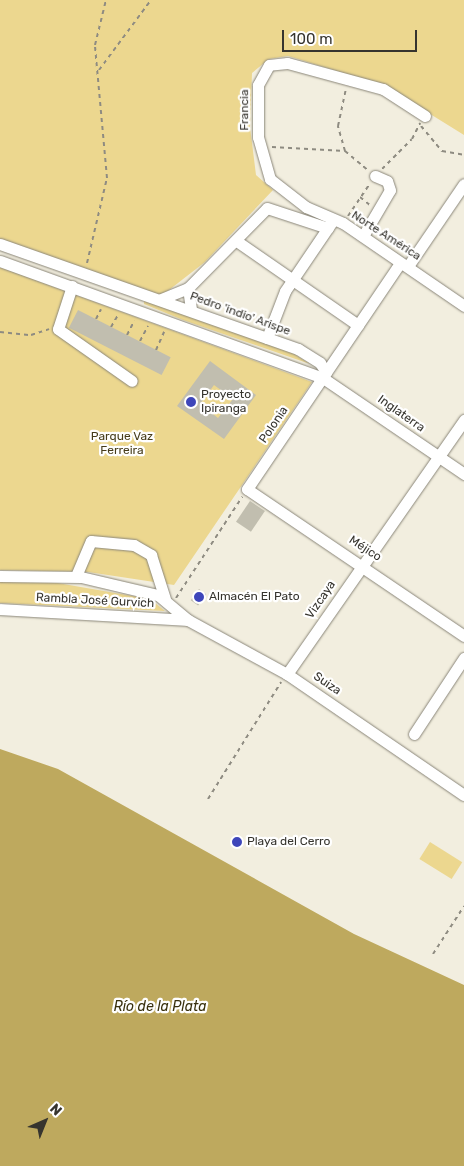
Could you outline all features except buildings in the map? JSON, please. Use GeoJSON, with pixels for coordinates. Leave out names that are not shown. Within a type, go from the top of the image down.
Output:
{"type":"FeatureCollection","features":[{"type":"Feature","properties":{"kind":"street","name":"Francia"},"geometry":{"type":"LineString","coordinates":[[268,176],[260,147],[257,97],[261,75],[269,65],[288,63],[349,78],[394,94],[422,120]]}},
{"type":"Feature","properties":{"kind":"street","name":"Norte América"},"geometry":{"type":"LineString","coordinates":[[268,176],[306,208],[335,224],[363,236],[464,306]]}},
{"type":"Feature","properties":{"kind":"street"},"geometry":{"type":"LineString","coordinates":[[363,236],[390,190],[387,181],[375,176]]}},
{"type":"Feature","properties":{"kind":"street","name":"Polonia"},"geometry":{"type":"LineString","coordinates":[[248,489],[358,325],[464,184]]}},
{"type":"Feature","properties":{"kind":"street"},"geometry":{"type":"LineString","coordinates":[[161,299],[188,288],[238,242],[267,208],[335,224],[292,280],[267,338]]}},
{"type":"Feature","properties":{"kind":"street"},"geometry":{"type":"LineString","coordinates":[[238,242],[358,325]]}},
{"type":"Feature","properties":{"kind":"street","name":"Pedro 'indio' Arispe"},"geometry":{"type":"LineString","coordinates":[[0,244],[139,291],[267,338],[308,355],[324,375]]}},
{"type":"Feature","properties":{"kind":"street"},"geometry":{"type":"LineString","coordinates":[[0,261],[324,375]]}},
{"type":"Feature","properties":{"kind":"street"},"geometry":{"type":"LineString","coordinates":[[98,294],[103,279]]}},
{"type":"Feature","properties":{"kind":"street"},"geometry":{"type":"LineString","coordinates":[[72,286],[58,326],[86,352],[132,381]]}},
{"type":"Feature","properties":{"kind":"street"},"geometry":{"type":"LineString","coordinates":[[188,288],[191,310]]}},
{"type":"Feature","properties":{"kind":"street"},"geometry":{"type":"LineString","coordinates":[[132,307],[139,291]]}},
{"type":"Feature","properties":{"kind":"street","name":"Inglaterra"},"geometry":{"type":"LineString","coordinates":[[324,375],[464,474]]}},
{"type":"Feature","properties":{"kind":"street","name":"Vizcaya"},"geometry":{"type":"LineString","coordinates":[[287,674],[464,420]]}},
{"type":"Feature","properties":{"kind":"street","name":"Méjico"},"geometry":{"type":"LineString","coordinates":[[248,489],[363,563],[464,636]]}},
{"type":"Feature","properties":{"kind":"street"},"geometry":{"type":"LineString","coordinates":[[76,576],[91,541],[134,545],[151,555],[169,601]]}},
{"type":"Feature","properties":{"kind":"street","name":"Rambla José Gurvich"},"geometry":{"type":"LineString","coordinates":[[0,576],[76,576],[131,586],[169,601]]}},
{"type":"Feature","properties":{"kind":"street","name":"Suiza"},"geometry":{"type":"LineString","coordinates":[[169,601],[188,620],[287,674],[464,795]]}},
{"type":"Feature","properties":{"kind":"street","name":"Rambla José Gurvich"},"geometry":{"type":"LineString","coordinates":[[0,609],[188,620]]}},
{"type":"Feature","properties":{"kind":"street"},"geometry":{"type":"LineString","coordinates":[[414,734],[464,658]]}},
{"type":"Feature","properties":{"kind":"path"},"geometry":{"type":"LineString","coordinates":[[84,272],[107,178],[95,45],[106,0]]}},
{"type":"Feature","properties":{"kind":"path"},"geometry":{"type":"LineString","coordinates":[[98,71],[151,0]]}},
{"type":"Feature","properties":{"kind":"path"},"geometry":{"type":"LineString","coordinates":[[349,78],[338,126],[345,151],[375,176]]}},
{"type":"Feature","properties":{"kind":"path"},"geometry":{"type":"LineString","coordinates":[[335,224],[375,176],[412,139],[422,120],[442,151],[464,155]]}},
{"type":"Feature","properties":{"kind":"path"},"geometry":{"type":"LineString","coordinates":[[260,147],[345,151]]}},
{"type":"Feature","properties":{"kind":"path"},"geometry":{"type":"LineString","coordinates":[[111,327],[132,307]]}},
{"type":"Feature","properties":{"kind":"path"},"geometry":{"type":"LineString","coordinates":[[127,335],[132,307]]}},
{"type":"Feature","properties":{"kind":"path"},"geometry":{"type":"LineString","coordinates":[[140,342],[153,315]]}},
{"type":"Feature","properties":{"kind":"path"},"geometry":{"type":"LineString","coordinates":[[156,350],[168,320]]}},
{"type":"Feature","properties":{"kind":"path"},"geometry":{"type":"LineString","coordinates":[[0,332],[31,335],[58,326]]}},
{"type":"Feature","properties":{"kind":"path"},"geometry":{"type":"LineString","coordinates":[[169,601],[248,489]]}},
{"type":"Feature","properties":{"kind":"path"},"geometry":{"type":"LineString","coordinates":[[208,799],[287,674]]}},
{"type":"Feature","properties":{"kind":"path"},"geometry":{"type":"LineString","coordinates":[[433,954],[464,906]]}},
{"type":"Feature","properties":{"kind":"green space"},"geometry":{"type":"Polygon","coordinates":[[[0,0],[464,0],[464,135],[385,86],[288,56],[269,59],[252,73],[250,127],[256,175],[273,190],[205,262],[160,297],[0,239],[0,0]]]}},
{"type":"Feature","properties":{"kind":"green space","name":"Parque Vaz Ferreira"},"geometry":{"type":"Polygon","coordinates":[[[0,267],[312,382],[174,585],[88,572],[0,570],[0,267]]]}},
{"type":"Feature","properties":{"kind":"green space"},"geometry":{"type":"Polygon","coordinates":[[[144,300],[286,349],[310,364],[183,320],[144,304],[144,300]]]}},
{"type":"Feature","properties":{"kind":"green space"},"geometry":{"type":"Polygon","coordinates":[[[46,581],[150,599],[165,611],[0,603],[0,582],[46,581]]]}},
{"type":"Feature","properties":{"kind":"green space"},"geometry":{"type":"Polygon","coordinates":[[[430,842],[462,862],[452,879],[419,859],[430,842]]]}},
{"type":"Feature","properties":{"kind":"water","name":"Río de la Plata"},"geometry":{"type":"Polygon","coordinates":[[[0,749],[58,769],[354,934],[464,985],[464,1166],[0,1166],[0,749]]]}},
{"type":"Feature","properties":{"kind":"place","name":"Proyecto Ipiranga"},"geometry":{"type":"Point","coordinates":[191,402]}},
{"type":"Feature","properties":{"kind":"place","name":"Almacén El Pato"},"geometry":{"type":"Point","coordinates":[199,597]}},
{"type":"Feature","properties":{"kind":"place","name":"Playa del Cerro"},"geometry":{"type":"Point","coordinates":[237,842]}}]}
